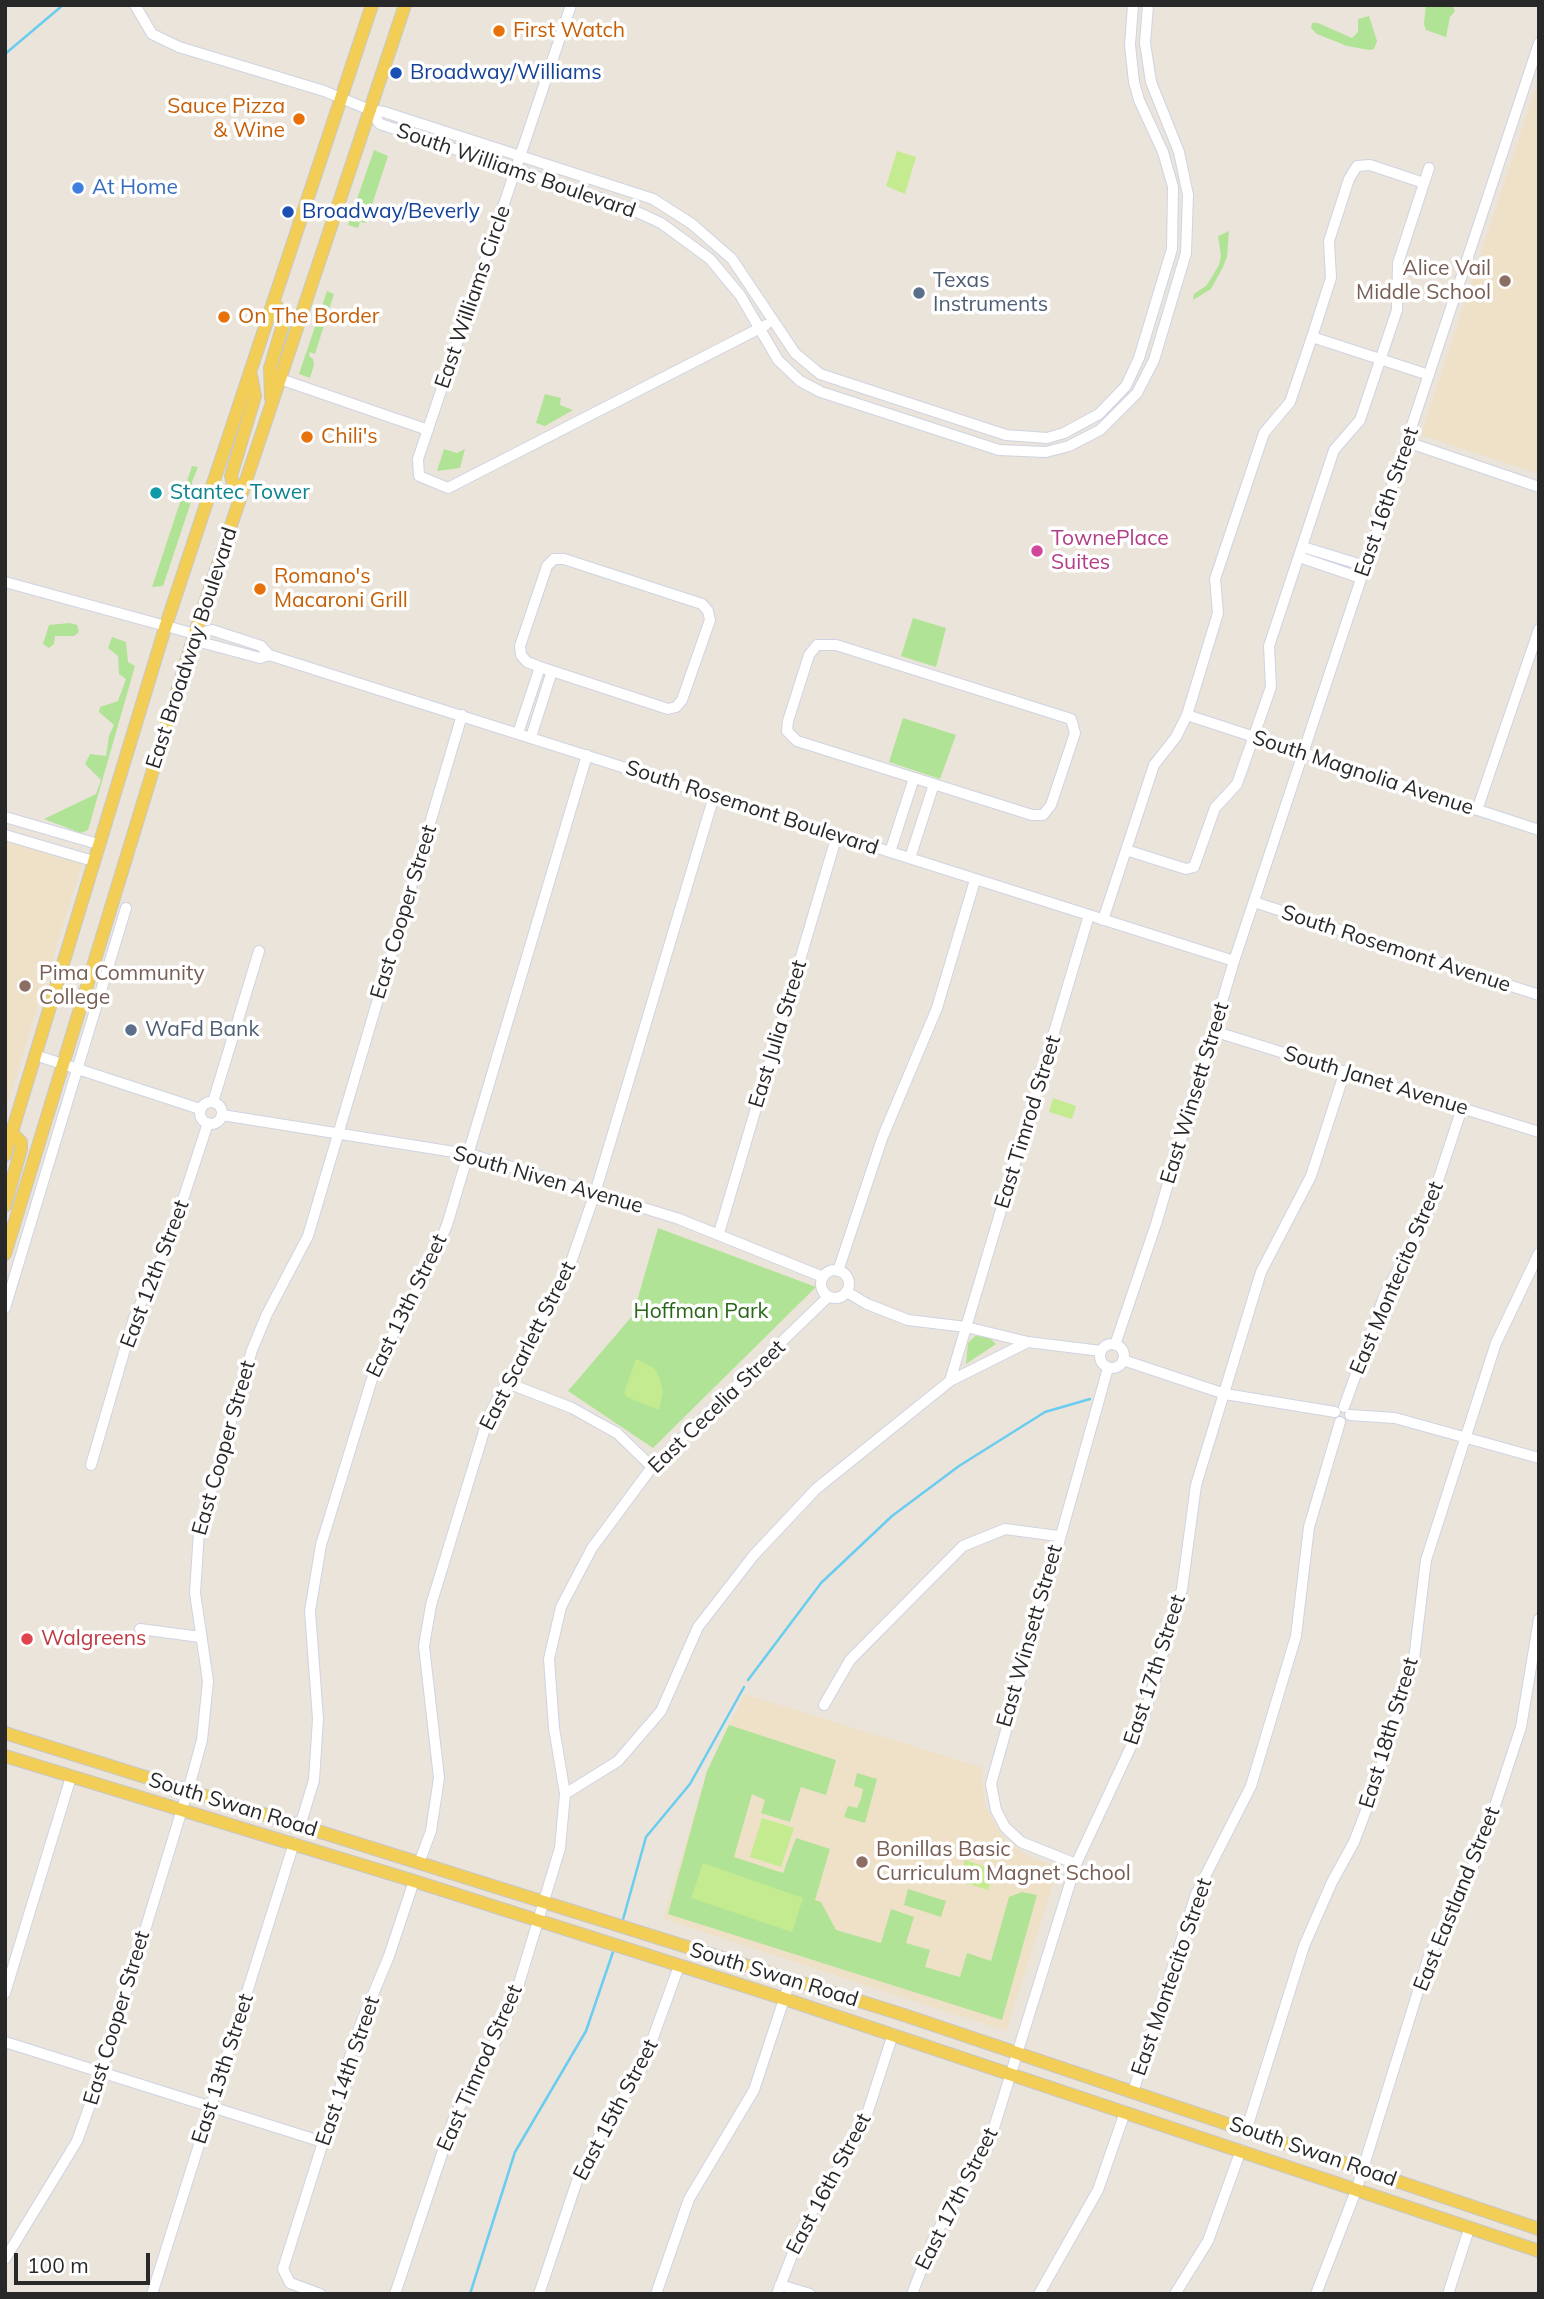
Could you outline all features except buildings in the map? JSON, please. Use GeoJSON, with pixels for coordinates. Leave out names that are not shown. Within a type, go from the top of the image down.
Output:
{"type":"FeatureCollection","features":[{"type":"Feature","properties":{"kind":"main road","name":"East Broadway Boulevard"},"geometry":{"type":"LineString","coordinates":[[7,1141],[164,628],[372,5]]}},
{"type":"Feature","properties":{"kind":"main road","name":"East Broadway Boulevard"},"geometry":{"type":"LineString","coordinates":[[5,1255],[195,634],[405,5]]}},
{"type":"Feature","properties":{"kind":"main road"},"geometry":{"type":"LineString","coordinates":[[271,405],[270,368],[284,321],[273,302]]}},
{"type":"Feature","properties":{"kind":"main road"},"geometry":{"type":"LineString","coordinates":[[243,490],[233,483],[231,476],[255,396],[250,372]]}},
{"type":"Feature","properties":{"kind":"main road"},"geometry":{"type":"LineString","coordinates":[[5,1206],[21,1149],[21,1142],[7,1141]]}},
{"type":"Feature","properties":{"kind":"main road","name":"South Swan Road"},"geometry":{"type":"LineString","coordinates":[[5,1733],[790,1980],[1247,2128],[1539,2229]]}},
{"type":"Feature","properties":{"kind":"main road","name":"South Swan Road"},"geometry":{"type":"LineString","coordinates":[[5,1756],[294,1843],[1012,2072],[1539,2251]]}},
{"type":"Feature","properties":{"kind":"street"},"geometry":{"type":"LineString","coordinates":[[135,5],[152,34],[179,47],[341,98],[370,110]]}},
{"type":"Feature","properties":{"kind":"street","name":"East Williams Circle"},"geometry":{"type":"LineString","coordinates":[[571,5],[428,430],[417,465],[419,476],[448,488],[773,321]]}},
{"type":"Feature","properties":{"kind":"street","name":"South Williams Boulevard"},"geometry":{"type":"LineString","coordinates":[[370,110],[639,193],[692,224],[732,259],[795,353],[820,374],[1006,435],[1047,438],[1085,423],[1106,409],[1126,386],[1139,358],[1172,249],[1175,230],[1173,187],[1134,82],[1130,45],[1133,5]]}},
{"type":"Feature","properties":{"kind":"street","name":"South Williams Boulevard"},"geometry":{"type":"LineString","coordinates":[[370,110],[381,125],[641,213],[676,232],[725,276],[778,360],[800,381],[821,392],[999,450],[1028,454],[1059,449],[1085,439],[1114,419],[1137,393],[1154,360],[1189,239],[1188,195],[1184,169],[1158,107],[1149,72],[1145,44],[1148,5]]}},
{"type":"Feature","properties":{"kind":"street","name":"East 16th Street"},"geometry":{"type":"LineString","coordinates":[[1234,961],[1539,43]]}},
{"type":"Feature","properties":{"kind":"street"},"geometry":{"type":"LineString","coordinates":[[1104,920],[1154,765],[1176,737],[1186,715],[1218,613],[1215,579],[1264,433],[1290,402],[1312,337],[1331,278],[1329,241],[1352,172],[1357,166],[1370,164],[1424,183]]}},
{"type":"Feature","properties":{"kind":"street"},"geometry":{"type":"LineString","coordinates":[[1126,850],[1186,869],[1194,867],[1215,808],[1237,784],[1272,678],[1269,646],[1334,450],[1360,420],[1396,310],[1398,263],[1429,168]]}},
{"type":"Feature","properties":{"kind":"street"},"geometry":{"type":"LineString","coordinates":[[1312,337],[1429,375]]}},
{"type":"Feature","properties":{"kind":"street"},"geometry":{"type":"LineString","coordinates":[[280,379],[428,430]]}},
{"type":"Feature","properties":{"kind":"street"},"geometry":{"type":"LineString","coordinates":[[1407,442],[1539,487]]}},
{"type":"Feature","properties":{"kind":"street"},"geometry":{"type":"LineString","coordinates":[[1301,552],[1365,566]]}},
{"type":"Feature","properties":{"kind":"street"},"geometry":{"type":"LineString","coordinates":[[1301,552],[1361,578]]}},
{"type":"Feature","properties":{"kind":"street"},"geometry":{"type":"LineString","coordinates":[[554,559],[564,559],[702,604],[708,611],[710,620],[682,701],[676,707],[668,709],[540,667],[527,662],[521,655],[520,646],[547,566],[554,559]]}},
{"type":"Feature","properties":{"kind":"street","name":"South Rosemont Boulevard"},"geometry":{"type":"LineString","coordinates":[[5,582],[164,628],[195,634],[212,631],[261,646],[269,655],[1234,961]]}},
{"type":"Feature","properties":{"kind":"street"},"geometry":{"type":"LineString","coordinates":[[1477,810],[1539,629]]}},
{"type":"Feature","properties":{"kind":"street"},"geometry":{"type":"LineString","coordinates":[[816,640],[861,652],[1075,722],[1073,740],[1044,818],[914,778],[797,741],[784,733],[816,640]]}},
{"type":"Feature","properties":{"kind":"street"},"geometry":{"type":"LineString","coordinates":[[518,733],[540,667]]}},
{"type":"Feature","properties":{"kind":"street"},"geometry":{"type":"LineString","coordinates":[[531,737],[552,671]]}},
{"type":"Feature","properties":{"kind":"street","name":"East Cooper Street"},"geometry":{"type":"LineString","coordinates":[[5,2259],[71,2152],[102,2074],[187,1792],[202,1740],[208,1681],[195,1593],[199,1531],[252,1350],[267,1314],[308,1236],[462,715]]}},
{"type":"Feature","properties":{"kind":"street","name":"South Magnolia Avenue"},"geometry":{"type":"LineString","coordinates":[[1186,715],[1539,830]]}},
{"type":"Feature","properties":{"kind":"street","name":"East 13th Street"},"geometry":{"type":"LineString","coordinates":[[300,1826],[314,1780],[317,1731],[310,1611],[321,1545],[376,1366],[447,1225],[587,755]]}},
{"type":"Feature","properties":{"kind":"street"},"geometry":{"type":"LineString","coordinates":[[890,852],[914,778]]}},
{"type":"Feature","properties":{"kind":"street"},"geometry":{"type":"LineString","coordinates":[[910,858],[934,784]]}},
{"type":"Feature","properties":{"kind":"street","name":"East Scarlett Street"},"geometry":{"type":"LineString","coordinates":[[419,1863],[431,1831],[439,1778],[424,1646],[431,1605],[489,1415],[569,1268],[595,1193],[714,796]]}},
{"type":"Feature","properties":{"kind":"street"},"geometry":{"type":"LineString","coordinates":[[5,817],[98,844]]}},
{"type":"Feature","properties":{"kind":"street"},"geometry":{"type":"LineString","coordinates":[[5,835],[93,861]]}},
{"type":"Feature","properties":{"kind":"street","name":"East Julia Street"},"geometry":{"type":"LineString","coordinates":[[719,1233],[837,835]]}},
{"type":"Feature","properties":{"kind":"street"},"geometry":{"type":"LineString","coordinates":[[838,1271],[883,1136],[937,1008],[975,880]]}},
{"type":"Feature","properties":{"kind":"street","name":"South Rosemont Avenue"},"geometry":{"type":"LineString","coordinates":[[1254,902],[1539,996]]}},
{"type":"Feature","properties":{"kind":"street"},"geometry":{"type":"LineString","coordinates":[[5,1308],[126,908]]}},
{"type":"Feature","properties":{"kind":"street","name":"East Timrod Street"},"geometry":{"type":"LineString","coordinates":[[950,1381],[1089,915]]}},
{"type":"Feature","properties":{"kind":"street"},"geometry":{"type":"LineString","coordinates":[[213,1102],[259,951]]}},
{"type":"Feature","properties":{"kind":"street","name":"East Winsett Street"},"geometry":{"type":"LineString","coordinates":[[1115,1345],[1156,1224],[1234,961]]}},
{"type":"Feature","properties":{"kind":"street","name":"South Janet Avenue"},"geometry":{"type":"LineString","coordinates":[[1213,1031],[1539,1132]]}},
{"type":"Feature","properties":{"kind":"street"},"geometry":{"type":"LineString","coordinates":[[35,1055],[200,1109]]}},
{"type":"Feature","properties":{"kind":"street","name":"East 17th Street"},"geometry":{"type":"LineString","coordinates":[[912,2294],[935,2235],[988,2147],[1076,1864],[1142,1723],[1182,1588],[1196,1485],[1261,1272],[1311,1176],[1345,1072]]}},
{"type":"Feature","properties":{"kind":"street"},"geometry":{"type":"LineString","coordinates":[[213,1102],[221,1107],[222,1115],[216,1123],[208,1123],[200,1116],[200,1109],[205,1103],[213,1102]]}},
{"type":"Feature","properties":{"kind":"street","name":"East Montecito Street"},"geometry":{"type":"LineString","coordinates":[[1133,2092],[1196,1894],[1251,1786],[1296,1636],[1309,1527],[1342,1414],[1385,1294],[1426,1217],[1462,1108]]}},
{"type":"Feature","properties":{"kind":"street","name":"South Niven Avenue"},"geometry":{"type":"LineString","coordinates":[[222,1115],[468,1154],[719,1233],[824,1277]]}},
{"type":"Feature","properties":{"kind":"street","name":"East 12th Street"},"geometry":{"type":"LineString","coordinates":[[91,1465],[134,1318],[170,1240],[208,1123]]}},
{"type":"Feature","properties":{"kind":"street","name":"East 18th Street"},"geometry":{"type":"LineString","coordinates":[[1247,2128],[1304,1946],[1332,1882],[1354,1842],[1372,1795],[1414,1659],[1426,1560],[1496,1343],[1539,1253]]}},
{"type":"Feature","properties":{"kind":"street"},"geometry":{"type":"LineString","coordinates":[[832,1270],[848,1277],[847,1292],[838,1298],[828,1297],[821,1288],[824,1277],[832,1270]]}},
{"type":"Feature","properties":{"kind":"street"},"geometry":{"type":"LineString","coordinates":[[847,1292],[867,1304],[908,1320],[966,1327],[1028,1342],[1101,1351],[1108,1345],[1115,1345],[1122,1350],[1123,1360],[1116,1368],[1108,1368],[1101,1362],[1101,1351]]}},
{"type":"Feature","properties":{"kind":"street","name":"East Cecelia Street"},"geometry":{"type":"LineString","coordinates":[[539,1922],[560,1847],[565,1794],[554,1728],[549,1659],[561,1607],[592,1548],[652,1467],[828,1297]]}},
{"type":"Feature","properties":{"kind":"street"},"geometry":{"type":"LineString","coordinates":[[565,1794],[618,1761],[662,1711],[698,1627],[754,1555],[816,1489],[950,1381],[1028,1342]]}},
{"type":"Feature","properties":{"kind":"street"},"geometry":{"type":"LineString","coordinates":[[1123,1360],[1225,1394],[1342,1414],[1395,1418],[1539,1458]]}},
{"type":"Feature","properties":{"kind":"street","name":"East Winsett Street"},"geometry":{"type":"LineString","coordinates":[[1076,1864],[1021,1842],[1005,1827],[996,1810],[991,1784],[1058,1536],[1108,1368]]}},
{"type":"Feature","properties":{"kind":"street"},"geometry":{"type":"LineString","coordinates":[[505,1382],[572,1408],[617,1433],[652,1467]]}},
{"type":"Feature","properties":{"kind":"street"},"geometry":{"type":"LineString","coordinates":[[824,1706],[850,1660],[963,1546],[1005,1529],[1058,1536]]}},
{"type":"Feature","properties":{"kind":"street","name":"East Eastland Street"},"geometry":{"type":"LineString","coordinates":[[1316,2294],[1333,2258],[1357,2188],[1428,1959],[1472,1869],[1521,1727],[1539,1619]]}},
{"type":"Feature","properties":{"kind":"street"},"geometry":{"type":"LineString","coordinates":[[140,1629],[200,1637]]}},
{"type":"Feature","properties":{"kind":"street"},"geometry":{"type":"LineString","coordinates":[[5,1993],[71,1777]]}},
{"type":"Feature","properties":{"kind":"street","name":"East 13th Street"},"geometry":{"type":"LineString","coordinates":[[152,2294],[294,1843]]}},
{"type":"Feature","properties":{"kind":"street","name":"East 14th Street"},"geometry":{"type":"LineString","coordinates":[[320,2294],[290,2283],[283,2269],[359,2028],[389,1956],[414,1881]]}},
{"type":"Feature","properties":{"kind":"street","name":"East Timrod Street"},"geometry":{"type":"LineString","coordinates":[[395,2294],[445,2139],[514,2000],[539,1922]]}},
{"type":"Feature","properties":{"kind":"street","name":"East 15th Street"},"geometry":{"type":"LineString","coordinates":[[539,2294],[578,2178],[594,2145],[642,2068],[680,1966]]}},
{"type":"Feature","properties":{"kind":"street"},"geometry":{"type":"LineString","coordinates":[[656,2294],[689,2199],[754,2090],[790,1980]]}},
{"type":"Feature","properties":{"kind":"street","name":"East 16th Street"},"geometry":{"type":"LineString","coordinates":[[779,2289],[810,2212],[849,2151],[868,2111],[893,2034]]}},
{"type":"Feature","properties":{"kind":"street"},"geometry":{"type":"LineString","coordinates":[[5,2042],[323,2142]]}},
{"type":"Feature","properties":{"kind":"street"},"geometry":{"type":"LineString","coordinates":[[1039,2294],[1098,2190],[1125,2112]]}},
{"type":"Feature","properties":{"kind":"street"},"geometry":{"type":"LineString","coordinates":[[1175,2294],[1208,2241],[1241,2150]]}},
{"type":"Feature","properties":{"kind":"street"},"geometry":{"type":"LineString","coordinates":[[1448,2294],[1469,2229]]}},
{"type":"Feature","properties":{"kind":"street"},"geometry":{"type":"LineString","coordinates":[[779,2289],[810,2294]]}},
{"type":"Feature","properties":{"kind":"shaded area","name":"Alice Vail Middle School"},"geometry":{"type":"Polygon","coordinates":[[[1539,77],[1539,474],[1421,435],[1539,77]]]}},
{"type":"Feature","properties":{"kind":"shaded area","name":"Pima Community College"},"geometry":{"type":"Polygon","coordinates":[[[5,838],[83,861],[5,1111],[5,838]]]}},
{"type":"Feature","properties":{"kind":"shaded area","name":"Bonillas Basic Curriculum Magnet School"},"geometry":{"type":"Polygon","coordinates":[[[744,1694],[981,1767],[985,1806],[1003,1837],[1030,1858],[1059,1866],[1006,2031],[663,1919],[707,1771],[744,1694]]]}},
{"type":"Feature","properties":{"kind":"green space"},"geometry":{"type":"Polygon","coordinates":[[[1426,5],[1452,5],[1455,11],[1450,17],[1446,37],[1426,30],[1426,5]]]}},
{"type":"Feature","properties":{"kind":"green space"},"geometry":{"type":"Polygon","coordinates":[[[1369,16],[1377,41],[1374,49],[1347,46],[1317,34],[1311,28],[1312,23],[1318,23],[1352,38],[1358,32],[1358,19],[1369,16]]]}},
{"type":"Feature","properties":{"kind":"green space"},"geometry":{"type":"Polygon","coordinates":[[[374,150],[388,156],[366,223],[360,222],[358,228],[348,225],[374,150]]]}},
{"type":"Feature","properties":{"kind":"green space"},"geometry":{"type":"Polygon","coordinates":[[[897,151],[916,157],[905,194],[886,186],[897,151]]]}},
{"type":"Feature","properties":{"kind":"green space"},"geometry":{"type":"Polygon","coordinates":[[[1229,231],[1227,257],[1222,269],[1211,289],[1193,300],[1194,294],[1207,285],[1219,265],[1221,256],[1218,236],[1229,231]]]}},
{"type":"Feature","properties":{"kind":"green space"},"geometry":{"type":"Polygon","coordinates":[[[327,291],[334,294],[315,354],[310,352],[309,356],[314,365],[310,378],[299,374],[327,291]]]}},
{"type":"Feature","properties":{"kind":"green space"},"geometry":{"type":"Polygon","coordinates":[[[545,394],[561,398],[560,405],[573,410],[545,426],[536,423],[545,394]]]}},
{"type":"Feature","properties":{"kind":"green space"},"geometry":{"type":"Polygon","coordinates":[[[444,449],[457,453],[465,449],[460,468],[437,471],[444,449]]]}},
{"type":"Feature","properties":{"kind":"green space"},"geometry":{"type":"Polygon","coordinates":[[[192,466],[198,467],[192,482],[193,496],[163,586],[152,587],[192,466]]]}},
{"type":"Feature","properties":{"kind":"green space"},"geometry":{"type":"Polygon","coordinates":[[[913,618],[946,628],[936,667],[901,656],[913,618]]]}},
{"type":"Feature","properties":{"kind":"green space"},"geometry":{"type":"Polygon","coordinates":[[[49,625],[77,625],[79,632],[74,636],[55,636],[54,644],[49,648],[43,644],[49,625]]]}},
{"type":"Feature","properties":{"kind":"green space"},"geometry":{"type":"Polygon","coordinates":[[[112,637],[126,642],[128,662],[135,666],[88,830],[81,833],[44,819],[96,794],[101,780],[85,764],[90,754],[106,756],[114,725],[99,712],[100,707],[118,701],[126,679],[119,674],[118,656],[108,648],[112,637]]]}},
{"type":"Feature","properties":{"kind":"green space"},"geometry":{"type":"Polygon","coordinates":[[[903,718],[956,735],[940,779],[889,762],[903,718]]]}},
{"type":"Feature","properties":{"kind":"green space"},"geometry":{"type":"Polygon","coordinates":[[[1053,1098],[1076,1106],[1072,1119],[1049,1112],[1053,1098]]]}},
{"type":"Feature","properties":{"kind":"green space","name":"Hoffman Park"},"geometry":{"type":"Polygon","coordinates":[[[658,1228],[816,1287],[653,1448],[568,1391],[633,1315],[658,1228]]]}},
{"type":"Feature","properties":{"kind":"green space"},"geometry":{"type":"Polygon","coordinates":[[[975,1336],[989,1337],[996,1344],[966,1364],[968,1343],[975,1336]]]}},
{"type":"Feature","properties":{"kind":"green space"},"geometry":{"type":"Polygon","coordinates":[[[636,1359],[655,1369],[660,1379],[663,1392],[659,1410],[627,1397],[624,1393],[636,1359]]]}},
{"type":"Feature","properties":{"kind":"green space"},"geometry":{"type":"Polygon","coordinates":[[[729,1725],[836,1760],[826,1795],[801,1787],[790,1822],[761,1813],[765,1800],[752,1794],[734,1857],[783,1873],[796,1838],[830,1849],[815,1900],[821,1902],[836,1930],[881,1943],[891,1909],[914,1917],[906,1943],[930,1950],[925,1967],[960,1977],[967,1953],[991,1961],[1009,1897],[1022,1892],[1037,1895],[1002,2020],[668,1914],[707,1771],[729,1725]]]}},
{"type":"Feature","properties":{"kind":"green space"},"geometry":{"type":"Polygon","coordinates":[[[857,1773],[877,1779],[865,1823],[844,1817],[848,1806],[857,1808],[861,1799],[863,1789],[854,1786],[857,1773]]]}},
{"type":"Feature","properties":{"kind":"green space"},"geometry":{"type":"Polygon","coordinates":[[[762,1818],[794,1828],[781,1867],[750,1857],[762,1818]]]}},
{"type":"Feature","properties":{"kind":"green space"},"geometry":{"type":"Polygon","coordinates":[[[965,1860],[995,1870],[988,1890],[959,1881],[965,1860]]]}},
{"type":"Feature","properties":{"kind":"green space"},"geometry":{"type":"Polygon","coordinates":[[[703,1863],[803,1898],[792,1932],[691,1898],[703,1863]]]}},
{"type":"Feature","properties":{"kind":"green space"},"geometry":{"type":"Polygon","coordinates":[[[908,1889],[946,1901],[941,1917],[904,1905],[908,1889]]]}},
{"type":"Feature","properties":{"kind":"waterway"},"geometry":{"type":"LineString","coordinates":[[5,54],[63,5]]}},
{"type":"Feature","properties":{"kind":"waterway"},"geometry":{"type":"LineString","coordinates":[[748,1680],[821,1583],[892,1516],[959,1466],[1045,1412],[1090,1399]]}},
{"type":"Feature","properties":{"kind":"waterway"},"geometry":{"type":"LineString","coordinates":[[622,1923],[646,1837],[690,1784],[744,1687]]}},
{"type":"Feature","properties":{"kind":"waterway"},"geometry":{"type":"LineString","coordinates":[[470,2294],[515,2152],[586,2031],[614,1949]]}},
{"type":"Feature","properties":{"kind":"place","name":"First Watch"},"geometry":{"type":"Point","coordinates":[499,31]}},
{"type":"Feature","properties":{"kind":"place","name":"Broadway/Williams"},"geometry":{"type":"Point","coordinates":[396,73]}},
{"type":"Feature","properties":{"kind":"place","name":"Sauce Pizza & Wine"},"geometry":{"type":"Point","coordinates":[299,119]}},
{"type":"Feature","properties":{"kind":"place","name":"At Home"},"geometry":{"type":"Point","coordinates":[78,188]}},
{"type":"Feature","properties":{"kind":"place","name":"Broadway/Beverly"},"geometry":{"type":"Point","coordinates":[288,212]}},
{"type":"Feature","properties":{"kind":"place","name":"Alice Vail Middle School"},"geometry":{"type":"Point","coordinates":[1505,281]}},
{"type":"Feature","properties":{"kind":"place","name":"Texas Instruments"},"geometry":{"type":"Point","coordinates":[919,293]}},
{"type":"Feature","properties":{"kind":"place","name":"On The Border"},"geometry":{"type":"Point","coordinates":[224,317]}},
{"type":"Feature","properties":{"kind":"place","name":"Chili's"},"geometry":{"type":"Point","coordinates":[307,437]}},
{"type":"Feature","properties":{"kind":"place","name":"Stantec Tower"},"geometry":{"type":"Point","coordinates":[156,493]}},
{"type":"Feature","properties":{"kind":"place","name":"TownePlace Suites"},"geometry":{"type":"Point","coordinates":[1037,551]}},
{"type":"Feature","properties":{"kind":"place","name":"Romano's Macaroni Grill"},"geometry":{"type":"Point","coordinates":[260,589]}},
{"type":"Feature","properties":{"kind":"place","name":"Pima Community College"},"geometry":{"type":"Point","coordinates":[25,986]}},
{"type":"Feature","properties":{"kind":"place","name":"WaFd Bank"},"geometry":{"type":"Point","coordinates":[131,1030]}},
{"type":"Feature","properties":{"kind":"place","name":"Walgreens"},"geometry":{"type":"Point","coordinates":[27,1639]}},
{"type":"Feature","properties":{"kind":"place","name":"Bonillas Basic Curriculum Magnet School"},"geometry":{"type":"Point","coordinates":[862,1862]}}]}
